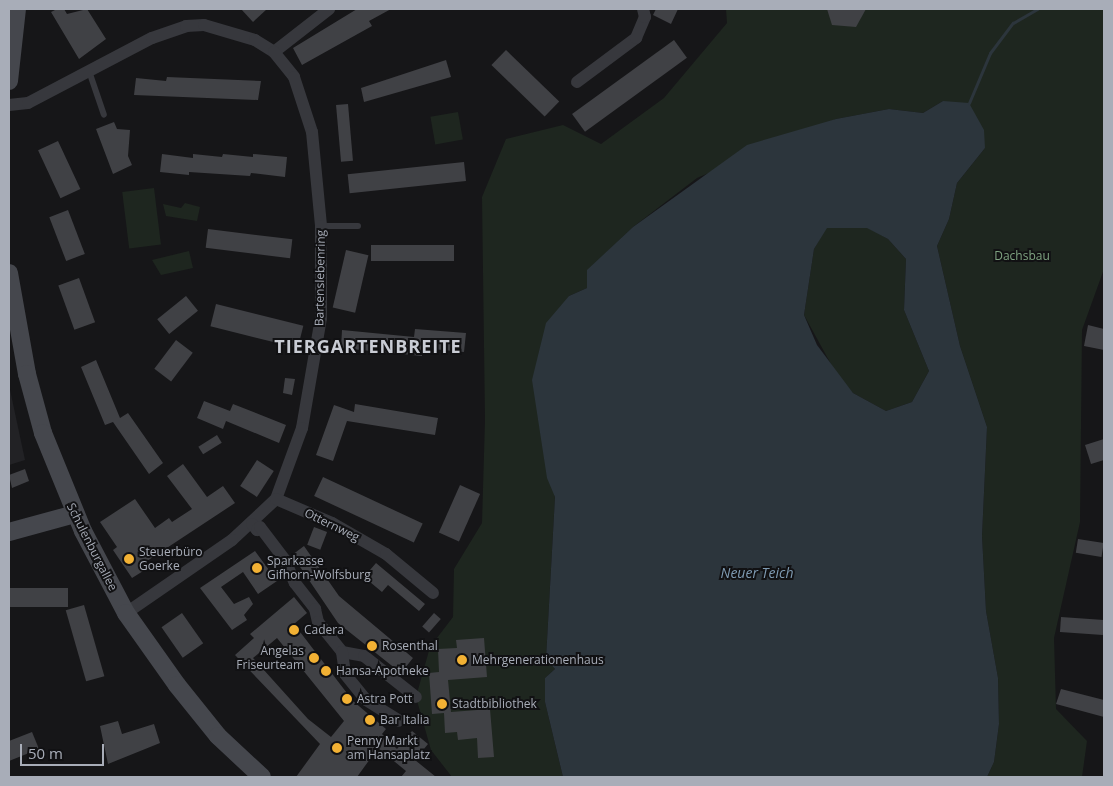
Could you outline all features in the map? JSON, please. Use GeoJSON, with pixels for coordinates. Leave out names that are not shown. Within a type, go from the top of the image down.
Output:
{"type":"FeatureCollection","features":[{"type":"Feature","properties":{"kind":"street"},"geometry":{"type":"LineString","coordinates":[[9,81],[17,9]]}},
{"type":"Feature","properties":{"kind":"street"},"geometry":{"type":"LineString","coordinates":[[274,52],[329,9]]}},
{"type":"Feature","properties":{"kind":"street"},"geometry":{"type":"LineString","coordinates":[[577,82],[636,38],[645,17],[643,9]]}},
{"type":"Feature","properties":{"kind":"street","name":"Bartenslebenring"},"geometry":{"type":"LineString","coordinates":[[9,105],[28,103],[152,38],[186,26],[232,31],[274,52],[294,77],[312,132],[321,226],[321,318],[302,428],[276,499],[252,524],[126,613]]}},
{"type":"Feature","properties":{"kind":"street","name":"Schulenburgallee"},"geometry":{"type":"LineString","coordinates":[[9,272],[11,306],[43,433],[75,514],[126,613],[218,736],[262,777]]}},
{"type":"Feature","properties":{"kind":"street","name":"Otternweg"},"geometry":{"type":"LineString","coordinates":[[276,499],[332,523],[386,554],[433,593]]}},
{"type":"Feature","properties":{"kind":"street"},"geometry":{"type":"LineString","coordinates":[[9,532],[75,514]]}},
{"type":"Feature","properties":{"kind":"street"},"geometry":{"type":"LineString","coordinates":[[252,524],[256,530],[260,527],[285,560],[295,583],[315,609],[318,622],[342,652],[345,674],[366,700],[399,721]]}},
{"type":"Feature","properties":{"kind":"street"},"geometry":{"type":"LineString","coordinates":[[342,652],[364,656],[416,697]]}},
{"type":"Feature","properties":{"kind":"lane"},"geometry":{"type":"LineString","coordinates":[[89,71],[104,115]]}},
{"type":"Feature","properties":{"kind":"lane"},"geometry":{"type":"LineString","coordinates":[[321,226],[358,226]]}},
{"type":"Feature","properties":{"kind":"shaded area"},"geometry":{"type":"Polygon","coordinates":[[[9,385],[25,460],[9,465],[9,385]]]}},
{"type":"Feature","properties":{"kind":"green space","name":"Dachsbau"},"geometry":{"type":"Polygon","coordinates":[[[726,9],[1104,9],[1104,269],[1082,330],[1080,522],[1054,638],[1056,709],[1087,741],[1082,777],[987,777],[994,762],[999,724],[998,678],[986,611],[982,536],[987,427],[960,346],[937,246],[949,219],[957,183],[985,148],[943,101],[923,113],[889,109],[836,119],[697,178],[633,227],[588,270],[587,288],[569,296],[543,448],[555,497],[546,659],[555,669],[545,678],[545,702],[563,777],[452,777],[431,750],[416,697],[430,647],[453,617],[454,569],[482,523],[485,420],[482,197],[506,139],[563,125],[601,144],[664,98],[727,23],[726,9]]]}},
{"type":"Feature","properties":{"kind":"green space"},"geometry":{"type":"Polygon","coordinates":[[[458,112],[463,140],[435,144],[430,117],[458,112]]]}},
{"type":"Feature","properties":{"kind":"green space"},"geometry":{"type":"Polygon","coordinates":[[[154,188],[161,245],[129,248],[122,192],[154,188]]]}},
{"type":"Feature","properties":{"kind":"green space"},"geometry":{"type":"Polygon","coordinates":[[[185,203],[200,207],[197,221],[166,216],[163,204],[181,208],[185,203]]]}},
{"type":"Feature","properties":{"kind":"green space"},"geometry":{"type":"Polygon","coordinates":[[[867,227],[888,239],[906,259],[904,310],[929,371],[912,402],[886,411],[853,393],[837,375],[804,315],[814,249],[826,228],[867,227]]]}},
{"type":"Feature","properties":{"kind":"green space"},"geometry":{"type":"Polygon","coordinates":[[[189,251],[193,268],[161,275],[152,260],[189,251]]]}},
{"type":"Feature","properties":{"kind":"water","name":"Neuer Teich"},"geometry":{"type":"Polygon","coordinates":[[[943,101],[969,103],[984,130],[985,148],[957,183],[949,219],[937,246],[960,346],[987,427],[982,536],[986,611],[998,678],[999,724],[994,762],[987,777],[563,777],[545,702],[545,678],[555,669],[546,659],[555,497],[547,478],[532,380],[546,323],[569,296],[587,288],[587,270],[633,227],[747,145],[836,119],[889,109],[923,113],[943,101]],[[827,228],[814,249],[804,315],[817,345],[853,393],[886,411],[912,402],[929,371],[904,310],[906,259],[888,239],[867,228],[827,228]]]}},
{"type":"Feature","properties":{"kind":"building"},"geometry":{"type":"Polygon","coordinates":[[[57,9],[64,9],[67,14],[87,9],[106,39],[79,59],[51,12],[57,9]]]}},
{"type":"Feature","properties":{"kind":"building"},"geometry":{"type":"Polygon","coordinates":[[[241,9],[267,9],[253,22],[241,9]]]}},
{"type":"Feature","properties":{"kind":"building"},"geometry":{"type":"Polygon","coordinates":[[[357,9],[391,9],[369,21],[372,26],[302,65],[293,48],[357,9]]]}},
{"type":"Feature","properties":{"kind":"building"},"geometry":{"type":"Polygon","coordinates":[[[656,9],[678,9],[671,24],[653,15],[656,9]]]}},
{"type":"Feature","properties":{"kind":"building"},"geometry":{"type":"Polygon","coordinates":[[[827,9],[866,9],[856,27],[832,25],[827,9]]]}},
{"type":"Feature","properties":{"kind":"building"},"geometry":{"type":"Polygon","coordinates":[[[674,40],[687,58],[585,132],[572,114],[674,40]]]}},
{"type":"Feature","properties":{"kind":"building"},"geometry":{"type":"Polygon","coordinates":[[[506,50],[559,101],[545,117],[491,65],[506,50]]]}},
{"type":"Feature","properties":{"kind":"building"},"geometry":{"type":"Polygon","coordinates":[[[446,60],[451,77],[364,102],[361,88],[446,60]]]}},
{"type":"Feature","properties":{"kind":"building"},"geometry":{"type":"Polygon","coordinates":[[[167,77],[261,81],[258,100],[134,95],[136,78],[166,81],[167,77]]]}},
{"type":"Feature","properties":{"kind":"building"},"geometry":{"type":"Polygon","coordinates":[[[348,104],[353,161],[341,162],[336,105],[348,104]]]}},
{"type":"Feature","properties":{"kind":"building"},"geometry":{"type":"Polygon","coordinates":[[[114,122],[117,129],[130,130],[128,156],[132,165],[113,174],[96,129],[114,122]]]}},
{"type":"Feature","properties":{"kind":"building"},"geometry":{"type":"Polygon","coordinates":[[[58,141],[80,189],[60,198],[38,150],[58,141]]]}},
{"type":"Feature","properties":{"kind":"building"},"geometry":{"type":"Polygon","coordinates":[[[162,154],[193,158],[193,154],[222,157],[223,154],[253,157],[253,154],[287,157],[285,177],[251,173],[250,176],[189,172],[189,175],[160,172],[162,154]]]}},
{"type":"Feature","properties":{"kind":"building"},"geometry":{"type":"Polygon","coordinates":[[[464,162],[466,181],[350,193],[348,174],[464,162]]]}},
{"type":"Feature","properties":{"kind":"building"},"geometry":{"type":"Polygon","coordinates":[[[68,210],[85,254],[66,261],[49,217],[68,210]]]}},
{"type":"Feature","properties":{"kind":"building"},"geometry":{"type":"Polygon","coordinates":[[[208,229],[292,239],[290,258],[206,248],[208,229]]]}},
{"type":"Feature","properties":{"kind":"building"},"geometry":{"type":"Polygon","coordinates":[[[371,245],[454,245],[454,261],[371,261],[371,245]]]}},
{"type":"Feature","properties":{"kind":"building"},"geometry":{"type":"Polygon","coordinates":[[[346,250],[368,255],[355,313],[333,307],[346,250]]]}},
{"type":"Feature","properties":{"kind":"building"},"geometry":{"type":"Polygon","coordinates":[[[79,278],[95,322],[74,330],[58,286],[79,278]]]}},
{"type":"Feature","properties":{"kind":"building"},"geometry":{"type":"Polygon","coordinates":[[[186,296],[198,311],[169,334],[157,319],[186,296]]]}},
{"type":"Feature","properties":{"kind":"building"},"geometry":{"type":"Polygon","coordinates":[[[216,304],[303,326],[298,348],[210,326],[216,304]]]}},
{"type":"Feature","properties":{"kind":"building"},"geometry":{"type":"Polygon","coordinates":[[[1088,325],[1104,329],[1104,350],[1084,346],[1088,325]]]}},
{"type":"Feature","properties":{"kind":"building"},"geometry":{"type":"Polygon","coordinates":[[[415,329],[466,333],[464,352],[422,348],[422,356],[341,348],[342,330],[414,337],[415,329]]]}},
{"type":"Feature","properties":{"kind":"building"},"geometry":{"type":"Polygon","coordinates":[[[176,340],[193,353],[171,381],[154,369],[176,340]]]}},
{"type":"Feature","properties":{"kind":"building"},"geometry":{"type":"Polygon","coordinates":[[[96,360],[120,418],[128,413],[163,463],[149,474],[113,422],[105,425],[81,367],[96,360]]]}},
{"type":"Feature","properties":{"kind":"building"},"geometry":{"type":"Polygon","coordinates":[[[285,378],[295,379],[292,395],[283,393],[285,378]]]}},
{"type":"Feature","properties":{"kind":"building"},"geometry":{"type":"Polygon","coordinates":[[[204,401],[230,411],[233,404],[286,425],[279,443],[226,421],[223,429],[197,418],[204,401]]]}},
{"type":"Feature","properties":{"kind":"building"},"geometry":{"type":"Polygon","coordinates":[[[355,404],[438,418],[435,435],[347,421],[333,461],[316,455],[334,405],[354,412],[355,404]]]}},
{"type":"Feature","properties":{"kind":"building"},"geometry":{"type":"Polygon","coordinates":[[[217,435],[222,443],[203,454],[198,447],[217,435]]]}},
{"type":"Feature","properties":{"kind":"building"},"geometry":{"type":"Polygon","coordinates":[[[1104,439],[1104,460],[1091,464],[1085,445],[1104,439]]]}},
{"type":"Feature","properties":{"kind":"building"},"geometry":{"type":"Polygon","coordinates":[[[257,460],[274,471],[257,497],[240,486],[257,460]]]}},
{"type":"Feature","properties":{"kind":"building"},"geometry":{"type":"Polygon","coordinates":[[[183,464],[207,497],[223,486],[235,503],[144,563],[148,568],[132,578],[113,550],[117,547],[100,522],[135,499],[155,528],[169,518],[172,522],[192,509],[167,476],[183,464]]]}},
{"type":"Feature","properties":{"kind":"building"},"geometry":{"type":"Polygon","coordinates":[[[25,469],[29,481],[12,488],[9,475],[25,469]]]}},
{"type":"Feature","properties":{"kind":"building"},"geometry":{"type":"Polygon","coordinates":[[[323,477],[423,523],[414,543],[314,496],[323,477]]]}},
{"type":"Feature","properties":{"kind":"building"},"geometry":{"type":"Polygon","coordinates":[[[460,485],[480,494],[459,541],[439,533],[460,485]]]}},
{"type":"Feature","properties":{"kind":"building"},"geometry":{"type":"Polygon","coordinates":[[[314,527],[327,532],[320,550],[307,545],[314,527]]]}},
{"type":"Feature","properties":{"kind":"building"},"geometry":{"type":"Polygon","coordinates":[[[1078,539],[1104,543],[1101,557],[1076,553],[1078,539]]]}},
{"type":"Feature","properties":{"kind":"building"},"geometry":{"type":"Polygon","coordinates":[[[304,546],[339,596],[413,658],[401,673],[338,623],[292,555],[304,546]]]}},
{"type":"Feature","properties":{"kind":"building"},"geometry":{"type":"Polygon","coordinates":[[[255,551],[277,581],[258,594],[243,572],[221,587],[234,604],[249,597],[253,604],[244,615],[247,620],[232,630],[200,588],[255,551]]]}},
{"type":"Feature","properties":{"kind":"building"},"geometry":{"type":"Polygon","coordinates":[[[376,563],[425,604],[419,611],[388,585],[382,592],[364,577],[376,563]]]}},
{"type":"Feature","properties":{"kind":"building"},"geometry":{"type":"Polygon","coordinates":[[[9,588],[68,588],[68,607],[9,607],[9,588]]]}},
{"type":"Feature","properties":{"kind":"building"},"geometry":{"type":"Polygon","coordinates":[[[294,597],[307,613],[294,624],[353,701],[386,729],[382,734],[397,749],[412,731],[428,744],[415,760],[436,777],[401,777],[406,771],[378,748],[357,777],[296,777],[320,744],[235,655],[254,638],[250,634],[294,597]],[[277,638],[253,658],[308,719],[331,737],[344,721],[277,638]]]}},
{"type":"Feature","properties":{"kind":"building"},"geometry":{"type":"Polygon","coordinates":[[[84,605],[104,676],[86,681],[66,610],[84,605]]]}},
{"type":"Feature","properties":{"kind":"building"},"geometry":{"type":"Polygon","coordinates":[[[182,613],[203,643],[183,658],[162,627],[182,613]]]}},
{"type":"Feature","properties":{"kind":"building"},"geometry":{"type":"Polygon","coordinates":[[[434,613],[441,619],[429,632],[422,627],[434,613]]]}},
{"type":"Feature","properties":{"kind":"building"},"geometry":{"type":"Polygon","coordinates":[[[1061,617],[1104,620],[1103,635],[1060,632],[1061,617]]]}},
{"type":"Feature","properties":{"kind":"building"},"geometry":{"type":"Polygon","coordinates":[[[484,638],[487,677],[448,680],[451,712],[490,709],[494,757],[478,758],[477,738],[458,740],[457,732],[445,733],[444,713],[432,714],[429,673],[439,672],[438,649],[457,648],[456,640],[484,638]]]}},
{"type":"Feature","properties":{"kind":"building"},"geometry":{"type":"Polygon","coordinates":[[[1061,689],[1104,700],[1104,717],[1056,704],[1061,689]]]}},
{"type":"Feature","properties":{"kind":"building"},"geometry":{"type":"Polygon","coordinates":[[[118,721],[122,734],[154,724],[160,743],[108,764],[100,726],[118,721]]]}},
{"type":"Feature","properties":{"kind":"building"},"geometry":{"type":"Polygon","coordinates":[[[32,732],[39,749],[9,761],[9,741],[32,732]]]}},
{"type":"Feature","properties":{"kind":"waterway"},"geometry":{"type":"LineString","coordinates":[[969,103],[990,53],[1013,23],[1037,9]]}},
{"type":"Feature","properties":{"kind":"place","name":"Steuerbüro Goerke"},"geometry":{"type":"Point","coordinates":[129,559]}},
{"type":"Feature","properties":{"kind":"place","name":"Sparkasse Gifhorn-Wolfsburg"},"geometry":{"type":"Point","coordinates":[257,568]}},
{"type":"Feature","properties":{"kind":"place","name":"Cadera"},"geometry":{"type":"Point","coordinates":[294,630]}},
{"type":"Feature","properties":{"kind":"place","name":"Rosenthal"},"geometry":{"type":"Point","coordinates":[372,646]}},
{"type":"Feature","properties":{"kind":"place","name":"Angelas Friseurteam"},"geometry":{"type":"Point","coordinates":[314,658]}},
{"type":"Feature","properties":{"kind":"place","name":"Mehrgenerationenhaus"},"geometry":{"type":"Point","coordinates":[462,660]}},
{"type":"Feature","properties":{"kind":"place","name":"Hansa-Apotheke"},"geometry":{"type":"Point","coordinates":[326,671]}},
{"type":"Feature","properties":{"kind":"place","name":"Astra Pott"},"geometry":{"type":"Point","coordinates":[347,699]}},
{"type":"Feature","properties":{"kind":"place","name":"Stadtbibliothek"},"geometry":{"type":"Point","coordinates":[442,704]}},
{"type":"Feature","properties":{"kind":"place","name":"Bar Italia"},"geometry":{"type":"Point","coordinates":[370,720]}},
{"type":"Feature","properties":{"kind":"place","name":"Penny Markt am Hansaplatz"},"geometry":{"type":"Point","coordinates":[337,748]}},
{"type":"Feature","properties":{"kind":"district","name":"TIERGARTENBREITE"},"geometry":{"type":"Point","coordinates":[368,346]}}]}
